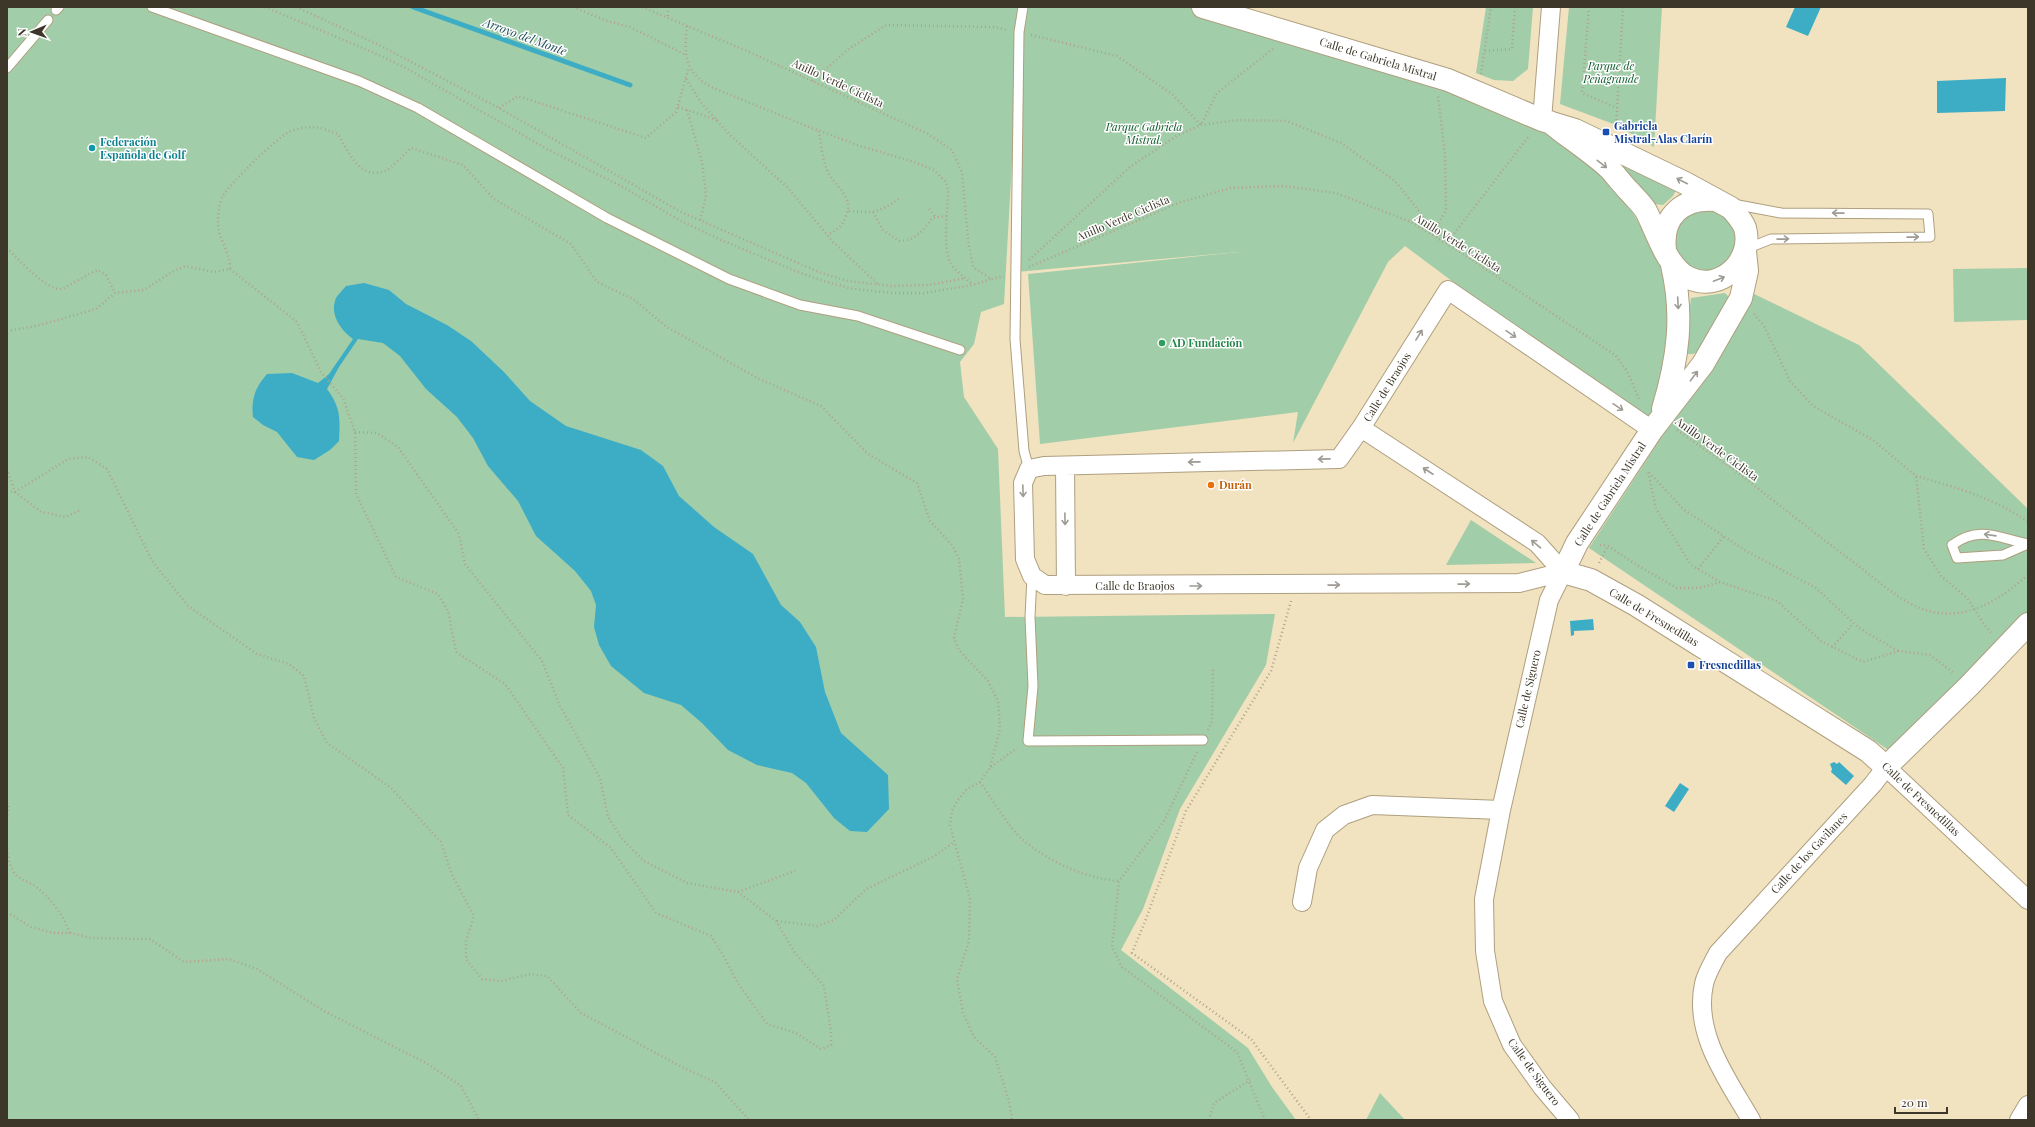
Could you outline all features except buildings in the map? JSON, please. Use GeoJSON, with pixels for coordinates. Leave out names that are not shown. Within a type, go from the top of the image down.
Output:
{"type":"FeatureCollection","features":[{"type":"Feature","properties":{"kind":"street","name":"Calle de Gabriela Mistral"},"geometry":{"type":"LineString","coordinates":[[1203,7],[1435,76],[1546,121],[1575,130],[1731,208],[1744,226],[1747,237],[1741,262],[1733,271],[1724,277],[1713,281],[1701,282],[1690,279],[1680,273],[1669,257],[1644,208],[1609,169],[1546,121]]}},
{"type":"Feature","properties":{"kind":"street"},"geometry":{"type":"LineString","coordinates":[[1546,121],[1551,7]]}},
{"type":"Feature","properties":{"kind":"street","name":"Calle de Gabriela Mistral"},"geometry":{"type":"LineString","coordinates":[[1656,424],[1672,378],[1678,350],[1677,288],[1669,257],[1666,229],[1676,211],[1695,200],[1718,201]]}},
{"type":"Feature","properties":{"kind":"street","name":"Calle de Gabriela Mistral"},"geometry":{"type":"LineString","coordinates":[[1563,572],[1577,543],[1656,424],[1703,364],[1741,298],[1747,271],[1745,250]]}},
{"type":"Feature","properties":{"kind":"street","name":"Calle de Braojos"},"geometry":{"type":"LineString","coordinates":[[1028,469],[1064,466],[1339,459],[1361,428],[1448,290],[1656,424]]}},
{"type":"Feature","properties":{"kind":"street"},"geometry":{"type":"LineString","coordinates":[[1361,428],[1537,543],[1563,572]]}},
{"type":"Feature","properties":{"kind":"street"},"geometry":{"type":"LineString","coordinates":[[1064,466],[1066,586]]}},
{"type":"Feature","properties":{"kind":"street"},"geometry":{"type":"LineString","coordinates":[[1028,469],[1023,484],[1025,559],[1032,576]]}},
{"type":"Feature","properties":{"kind":"street","name":"Calle de Braojos"},"geometry":{"type":"LineString","coordinates":[[1032,576],[1045,585],[1066,586],[1519,583],[1563,572]]}},
{"type":"Feature","properties":{"kind":"street","name":"Calle de Fresnedillas"},"geometry":{"type":"LineString","coordinates":[[1563,572],[1591,580],[1636,605],[1868,751],[2028,900]]}},
{"type":"Feature","properties":{"kind":"street","name":"Calle de Siguero"},"geometry":{"type":"LineString","coordinates":[[1563,572],[1548,600],[1501,810],[1484,899],[1484,951],[1493,1001],[1512,1045],[1542,1087],[1570,1120]]}},
{"type":"Feature","properties":{"kind":"street","name":"Calle de los Gavilanes"},"geometry":{"type":"LineString","coordinates":[[1751,1120],[1714,1055],[1702,1018],[1704,984],[1718,953],[1873,784],[1886,767],[1969,686],[2028,624]]}},
{"type":"Feature","properties":{"kind":"street"},"geometry":{"type":"LineString","coordinates":[[1302,902],[1308,868],[1325,830],[1344,815],[1372,805],[1501,810]]}},
{"type":"Feature","properties":{"kind":"street"},"geometry":{"type":"LineString","coordinates":[[2019,1120],[2028,1105]]}},
{"type":"Feature","properties":{"kind":"lane"},"geometry":{"type":"LineString","coordinates":[[152,7],[359,81],[418,108],[607,218],[729,279],[800,305],[858,316],[960,350]]}},
{"type":"Feature","properties":{"kind":"lane"},"geometry":{"type":"LineString","coordinates":[[1023,7],[1019,32],[1015,339],[1024,451],[1028,469]]}},
{"type":"Feature","properties":{"kind":"lane"},"geometry":{"type":"LineString","coordinates":[[7,68],[48,20]]}},
{"type":"Feature","properties":{"kind":"lane"},"geometry":{"type":"LineString","coordinates":[[1718,201],[1780,213],[1928,214],[1930,237],[1771,239],[1745,250]]}},
{"type":"Feature","properties":{"kind":"lane"},"geometry":{"type":"LineString","coordinates":[[1979,533],[2028,544],[2003,555],[1963,558],[1957,558],[1952,545],[1962,538],[1979,533]]}},
{"type":"Feature","properties":{"kind":"lane"},"geometry":{"type":"LineString","coordinates":[[1032,576],[1030,617],[1033,686],[1028,741],[1203,740]]}},
{"type":"Feature","properties":{"kind":"path"},"geometry":{"type":"LineString","coordinates":[[265,7],[370,51],[404,67],[547,148],[623,187],[679,220],[721,240],[803,274],[853,289],[894,293],[924,293],[974,285],[991,279]]}},
{"type":"Feature","properties":{"kind":"path"},"geometry":{"type":"LineString","coordinates":[[296,7],[379,45],[499,108],[681,212],[821,273],[848,281],[879,285],[930,285],[965,278]]}},
{"type":"Feature","properties":{"kind":"path"},"geometry":{"type":"LineString","coordinates":[[573,7],[607,21],[630,27],[686,55]]}},
{"type":"Feature","properties":{"kind":"path","name":"Anillo Verde Ciclista"},"geometry":{"type":"LineString","coordinates":[[642,7],[774,63],[928,134],[952,150],[962,173],[968,240],[973,267],[991,279],[1016,272],[1181,202],[1231,188],[1283,186],[1336,194],[1411,222],[1433,234],[1615,355],[1627,371],[1640,401],[1656,424],[1743,477],[1788,514],[1900,598],[1923,609],[1948,614],[1974,609],[1997,600],[2028,575]]}},
{"type":"Feature","properties":{"kind":"path"},"geometry":{"type":"LineString","coordinates":[[668,7],[668,18]]}},
{"type":"Feature","properties":{"kind":"path"},"geometry":{"type":"LineString","coordinates":[[1491,7],[1485,51],[1512,50],[1516,7]]}},
{"type":"Feature","properties":{"kind":"path"},"geometry":{"type":"LineString","coordinates":[[1589,7],[1582,93],[1617,108]]}},
{"type":"Feature","properties":{"kind":"path"},"geometry":{"type":"LineString","coordinates":[[1616,130],[1623,7]]}},
{"type":"Feature","properties":{"kind":"path"},"geometry":{"type":"LineString","coordinates":[[688,26],[686,55],[689,66],[699,78],[711,87],[819,131],[934,170],[946,182],[948,190],[948,256],[954,268],[974,285]]}},
{"type":"Feature","properties":{"kind":"path"},"geometry":{"type":"LineString","coordinates":[[1201,125],[1217,93],[1291,33]]}},
{"type":"Feature","properties":{"kind":"path"},"geometry":{"type":"LineString","coordinates":[[499,108],[518,96],[646,138],[676,112],[689,66]]}},
{"type":"Feature","properties":{"kind":"path"},"geometry":{"type":"LineString","coordinates":[[1433,234],[1446,210],[1445,154],[1435,76]]}},
{"type":"Feature","properties":{"kind":"path"},"geometry":{"type":"LineString","coordinates":[[686,79],[702,104],[717,121],[788,188],[827,235],[879,285]]}},
{"type":"Feature","properties":{"kind":"path"},"geometry":{"type":"LineString","coordinates":[[678,107],[717,121]]}},
{"type":"Feature","properties":{"kind":"path"},"geometry":{"type":"LineString","coordinates":[[687,110],[702,162],[706,195],[700,221]]}},
{"type":"Feature","properties":{"kind":"path"},"geometry":{"type":"LineString","coordinates":[[1016,272],[1131,166],[1178,135],[1201,125],[1238,120],[1287,121],[1341,143],[1395,181],[1422,215],[1433,234]]}},
{"type":"Feature","properties":{"kind":"path"},"geometry":{"type":"LineString","coordinates":[[1447,243],[1546,121]]}},
{"type":"Feature","properties":{"kind":"path"},"geometry":{"type":"LineString","coordinates":[[230,269],[231,261],[223,245],[218,224],[222,196],[258,158],[289,131],[316,126],[338,134],[354,163],[368,173],[385,171],[411,148],[463,165],[494,199],[571,244],[596,282],[633,299],[666,327],[756,378],[821,406],[868,454],[917,483],[930,521],[952,545],[959,559],[963,599],[954,638],[959,650],[988,681],[998,701],[1000,729],[990,768]]}},
{"type":"Feature","properties":{"kind":"path"},"geometry":{"type":"LineString","coordinates":[[819,131],[827,171],[843,192],[849,203],[849,211],[839,229],[827,235]]}},
{"type":"Feature","properties":{"kind":"path"},"geometry":{"type":"LineString","coordinates":[[849,211],[873,212],[884,209],[900,198]]}},
{"type":"Feature","properties":{"kind":"path"},"geometry":{"type":"LineString","coordinates":[[929,209],[936,217]]}},
{"type":"Feature","properties":{"kind":"path"},"geometry":{"type":"LineString","coordinates":[[873,212],[883,230],[899,241],[913,239],[925,229],[932,218],[947,216]]}},
{"type":"Feature","properties":{"kind":"path"},"geometry":{"type":"LineString","coordinates":[[7,248],[52,288],[62,289],[86,274],[98,270],[106,275],[115,294]]}},
{"type":"Feature","properties":{"kind":"path"},"geometry":{"type":"LineString","coordinates":[[7,331],[36,326],[96,309],[115,294],[144,290],[172,272],[185,266],[214,272],[230,269],[297,322],[321,372],[343,398],[354,432],[356,494],[396,577],[438,594],[448,611],[456,652],[505,684],[562,768],[568,815],[611,848],[656,913],[711,936],[737,982],[767,1024],[796,1033],[821,1049],[831,1045],[824,986],[795,953],[776,921],[738,892],[687,883],[644,861],[623,840],[608,817],[600,778],[560,706],[542,661],[465,564],[459,534],[398,447],[377,433],[354,432]]}},
{"type":"Feature","properties":{"kind":"path"},"geometry":{"type":"LineString","coordinates":[[1741,298],[1764,326],[1790,381],[1813,406],[1874,440],[1916,476],[1961,489],[1994,503],[2028,522]]}},
{"type":"Feature","properties":{"kind":"path"},"geometry":{"type":"LineString","coordinates":[[15,492],[68,460],[88,456],[107,469],[152,561],[188,606],[256,654],[289,664],[304,676],[314,718],[327,743],[390,787],[441,842],[452,875],[474,916],[466,941],[466,959],[482,979],[501,981],[530,974],[547,976],[581,1013],[682,1067],[715,1082],[749,1120]]}},
{"type":"Feature","properties":{"kind":"path"},"geometry":{"type":"LineString","coordinates":[[7,469],[15,492]]}},
{"type":"Feature","properties":{"kind":"path"},"geometry":{"type":"LineString","coordinates":[[1898,651],[1863,662],[1821,641],[1777,601],[1720,582],[1691,565],[1656,509],[1648,470],[1683,509],[1746,551],[1816,588],[1858,628],[1898,651],[1930,655],[1969,686]]}},
{"type":"Feature","properties":{"kind":"path"},"geometry":{"type":"LineString","coordinates":[[1916,476],[1924,549],[1941,576],[1967,598],[1986,627],[2006,647]]}},
{"type":"Feature","properties":{"kind":"path"},"geometry":{"type":"LineString","coordinates":[[7,491],[15,492],[41,512],[66,517],[80,510]]}},
{"type":"Feature","properties":{"kind":"path"},"geometry":{"type":"LineString","coordinates":[[1698,569],[1724,536]]}},
{"type":"Feature","properties":{"kind":"path"},"geometry":{"type":"LineString","coordinates":[[1577,543],[1608,546],[1677,588],[1699,588],[1720,582]]}},
{"type":"Feature","properties":{"kind":"path"},"geometry":{"type":"LineString","coordinates":[[1292,600],[1271,671],[1186,811],[1132,953],[1250,1039],[1311,1120]]}},
{"type":"Feature","properties":{"kind":"path"},"geometry":{"type":"LineString","coordinates":[[1832,647],[1853,624]]}},
{"type":"Feature","properties":{"kind":"path"},"geometry":{"type":"LineString","coordinates":[[1213,669],[1212,721],[1164,821],[1120,881],[1112,947],[1122,967],[1237,1052],[1250,1080],[1265,1120]]}},
{"type":"Feature","properties":{"kind":"path"},"geometry":{"type":"LineString","coordinates":[[1012,1120],[1009,1101],[995,1057],[974,1037],[963,1013],[957,978],[969,941],[970,899],[953,843],[950,825],[952,811],[957,801],[967,789],[980,782],[990,768],[1028,741]]}},
{"type":"Feature","properties":{"kind":"path"},"geometry":{"type":"LineString","coordinates":[[980,782],[1021,838],[1042,853],[1080,873],[1106,880],[1120,881]]}},
{"type":"Feature","properties":{"kind":"path"},"geometry":{"type":"LineString","coordinates":[[7,819],[9,803]]}},
{"type":"Feature","properties":{"kind":"path"},"geometry":{"type":"LineString","coordinates":[[776,921],[817,926],[834,920],[866,889],[933,857],[953,843]]}},
{"type":"Feature","properties":{"kind":"path"},"geometry":{"type":"LineString","coordinates":[[7,849],[8,858],[16,874],[35,886],[50,900],[65,920],[70,933]]}},
{"type":"Feature","properties":{"kind":"path"},"geometry":{"type":"LineString","coordinates":[[738,892],[795,871]]}},
{"type":"Feature","properties":{"kind":"path"},"geometry":{"type":"LineString","coordinates":[[7,912],[31,927],[53,933],[70,933],[91,938],[150,939],[184,962],[229,959],[257,969],[324,1011],[432,1067],[461,1086],[480,1120]]}},
{"type":"Feature","properties":{"kind":"path"},"geometry":{"type":"LineString","coordinates":[[1209,1120],[1214,1103],[1250,1080]]}},
{"type":"Feature","properties":{"kind":"green space","name":"Parque Gabriela Mistral."},"geometry":{"type":"Polygon","coordinates":[[[7,7],[1203,7],[1542,120],[1619,188],[1668,276],[1669,325],[1652,430],[1405,246],[1388,262],[1293,443],[1298,412],[1040,444],[1028,274],[1239,252],[1016,272],[1018,56],[1004,304],[981,312],[974,344],[960,362],[964,397],[998,449],[1005,617],[1275,614],[1266,665],[1180,809],[1143,909],[1121,950],[1248,1048],[1272,1087],[1296,1120],[7,1120],[7,7]]]}},
{"type":"Feature","properties":{"kind":"green space"},"geometry":{"type":"Polygon","coordinates":[[[1486,7],[1533,7],[1528,69],[1513,81],[1494,80],[1476,73],[1486,7]]]}},
{"type":"Feature","properties":{"kind":"green space","name":"Parque de Peñagrande"},"geometry":{"type":"Polygon","coordinates":[[[1569,7],[1662,7],[1654,147],[1616,125],[1560,104],[1569,7]]]}},
{"type":"Feature","properties":{"kind":"green space"},"geometry":{"type":"Polygon","coordinates":[[[1625,163],[1676,190],[1673,196],[1663,205],[1653,204],[1621,168],[1625,163]]]}},
{"type":"Feature","properties":{"kind":"green space"},"geometry":{"type":"Polygon","coordinates":[[[1700,209],[1712,209],[1728,218],[1735,228],[1737,240],[1735,252],[1728,262],[1712,271],[1700,271],[1689,266],[1680,257],[1675,246],[1675,234],[1680,223],[1689,214],[1700,209]]]}},
{"type":"Feature","properties":{"kind":"green space"},"geometry":{"type":"Polygon","coordinates":[[[2028,268],[2028,320],[1954,322],[1953,269],[2028,268]]]}},
{"type":"Feature","properties":{"kind":"green space"},"geometry":{"type":"Polygon","coordinates":[[[1750,292],[1859,345],[2028,509],[2028,616],[1890,751],[1589,548],[1680,409],[1750,292]]]}},
{"type":"Feature","properties":{"kind":"green space"},"geometry":{"type":"Polygon","coordinates":[[[1725,293],[1730,298],[1702,350],[1693,354],[1688,354],[1685,350],[1691,298],[1725,293]]]}},
{"type":"Feature","properties":{"kind":"green space"},"geometry":{"type":"Polygon","coordinates":[[[1471,520],[1536,563],[1446,565],[1471,520]]]}},
{"type":"Feature","properties":{"kind":"green space"},"geometry":{"type":"Polygon","coordinates":[[[1380,1093],[1405,1120],[1366,1120],[1380,1093]]]}},
{"type":"Feature","properties":{"kind":"water"},"geometry":{"type":"Polygon","coordinates":[[[1795,7],[1821,7],[1808,36],[1786,27],[1795,7]]]}},
{"type":"Feature","properties":{"kind":"water"},"geometry":{"type":"Polygon","coordinates":[[[2006,78],[2005,111],[1937,113],[1937,81],[2006,78]]]}},
{"type":"Feature","properties":{"kind":"water"},"geometry":{"type":"Polygon","coordinates":[[[364,283],[389,290],[406,304],[447,325],[471,341],[504,372],[530,401],[566,426],[641,450],[663,466],[679,496],[714,527],[753,554],[781,605],[800,622],[816,647],[825,692],[841,733],[888,775],[889,809],[867,832],[850,831],[834,818],[806,783],[792,773],[757,765],[728,750],[702,723],[681,705],[644,693],[611,666],[599,645],[594,627],[596,605],[591,591],[575,571],[536,536],[518,501],[488,466],[473,438],[457,417],[426,389],[400,356],[383,343],[358,339],[339,367],[327,389],[335,402],[339,414],[339,441],[330,450],[314,460],[297,457],[277,432],[263,425],[253,417],[253,399],[259,384],[267,374],[292,373],[318,383],[329,374],[353,339],[338,323],[334,312],[336,299],[346,286],[364,283]]]}},
{"type":"Feature","properties":{"kind":"water"},"geometry":{"type":"Polygon","coordinates":[[[1593,619],[1594,630],[1574,631],[1574,635],[1571,636],[1570,621],[1593,619]]]}},
{"type":"Feature","properties":{"kind":"water"},"geometry":{"type":"Polygon","coordinates":[[[1834,762],[1837,764],[1839,762],[1854,776],[1846,785],[1831,772],[1832,769],[1830,764],[1834,762]]]}},
{"type":"Feature","properties":{"kind":"water"},"geometry":{"type":"Polygon","coordinates":[[[1680,783],[1689,789],[1674,812],[1665,806],[1680,783]]]}},
{"type":"Feature","properties":{"kind":"waterway","name":"Arroyo del Monte"},"geometry":{"type":"LineString","coordinates":[[413,7],[630,85]]}},
{"type":"Feature","properties":{"kind":"place","name":"Gabriela Mistral-Alas Clarín"},"geometry":{"type":"Point","coordinates":[1606,132]}},
{"type":"Feature","properties":{"kind":"place","name":"Federación Española de Golf"},"geometry":{"type":"Point","coordinates":[92,148]}},
{"type":"Feature","properties":{"kind":"place","name":"AD Fundación"},"geometry":{"type":"Point","coordinates":[1162,343]}},
{"type":"Feature","properties":{"kind":"place","name":"Durán"},"geometry":{"type":"Point","coordinates":[1211,485]}},
{"type":"Feature","properties":{"kind":"place","name":"Fresnedillas"},"geometry":{"type":"Point","coordinates":[1691,665]}}]}
